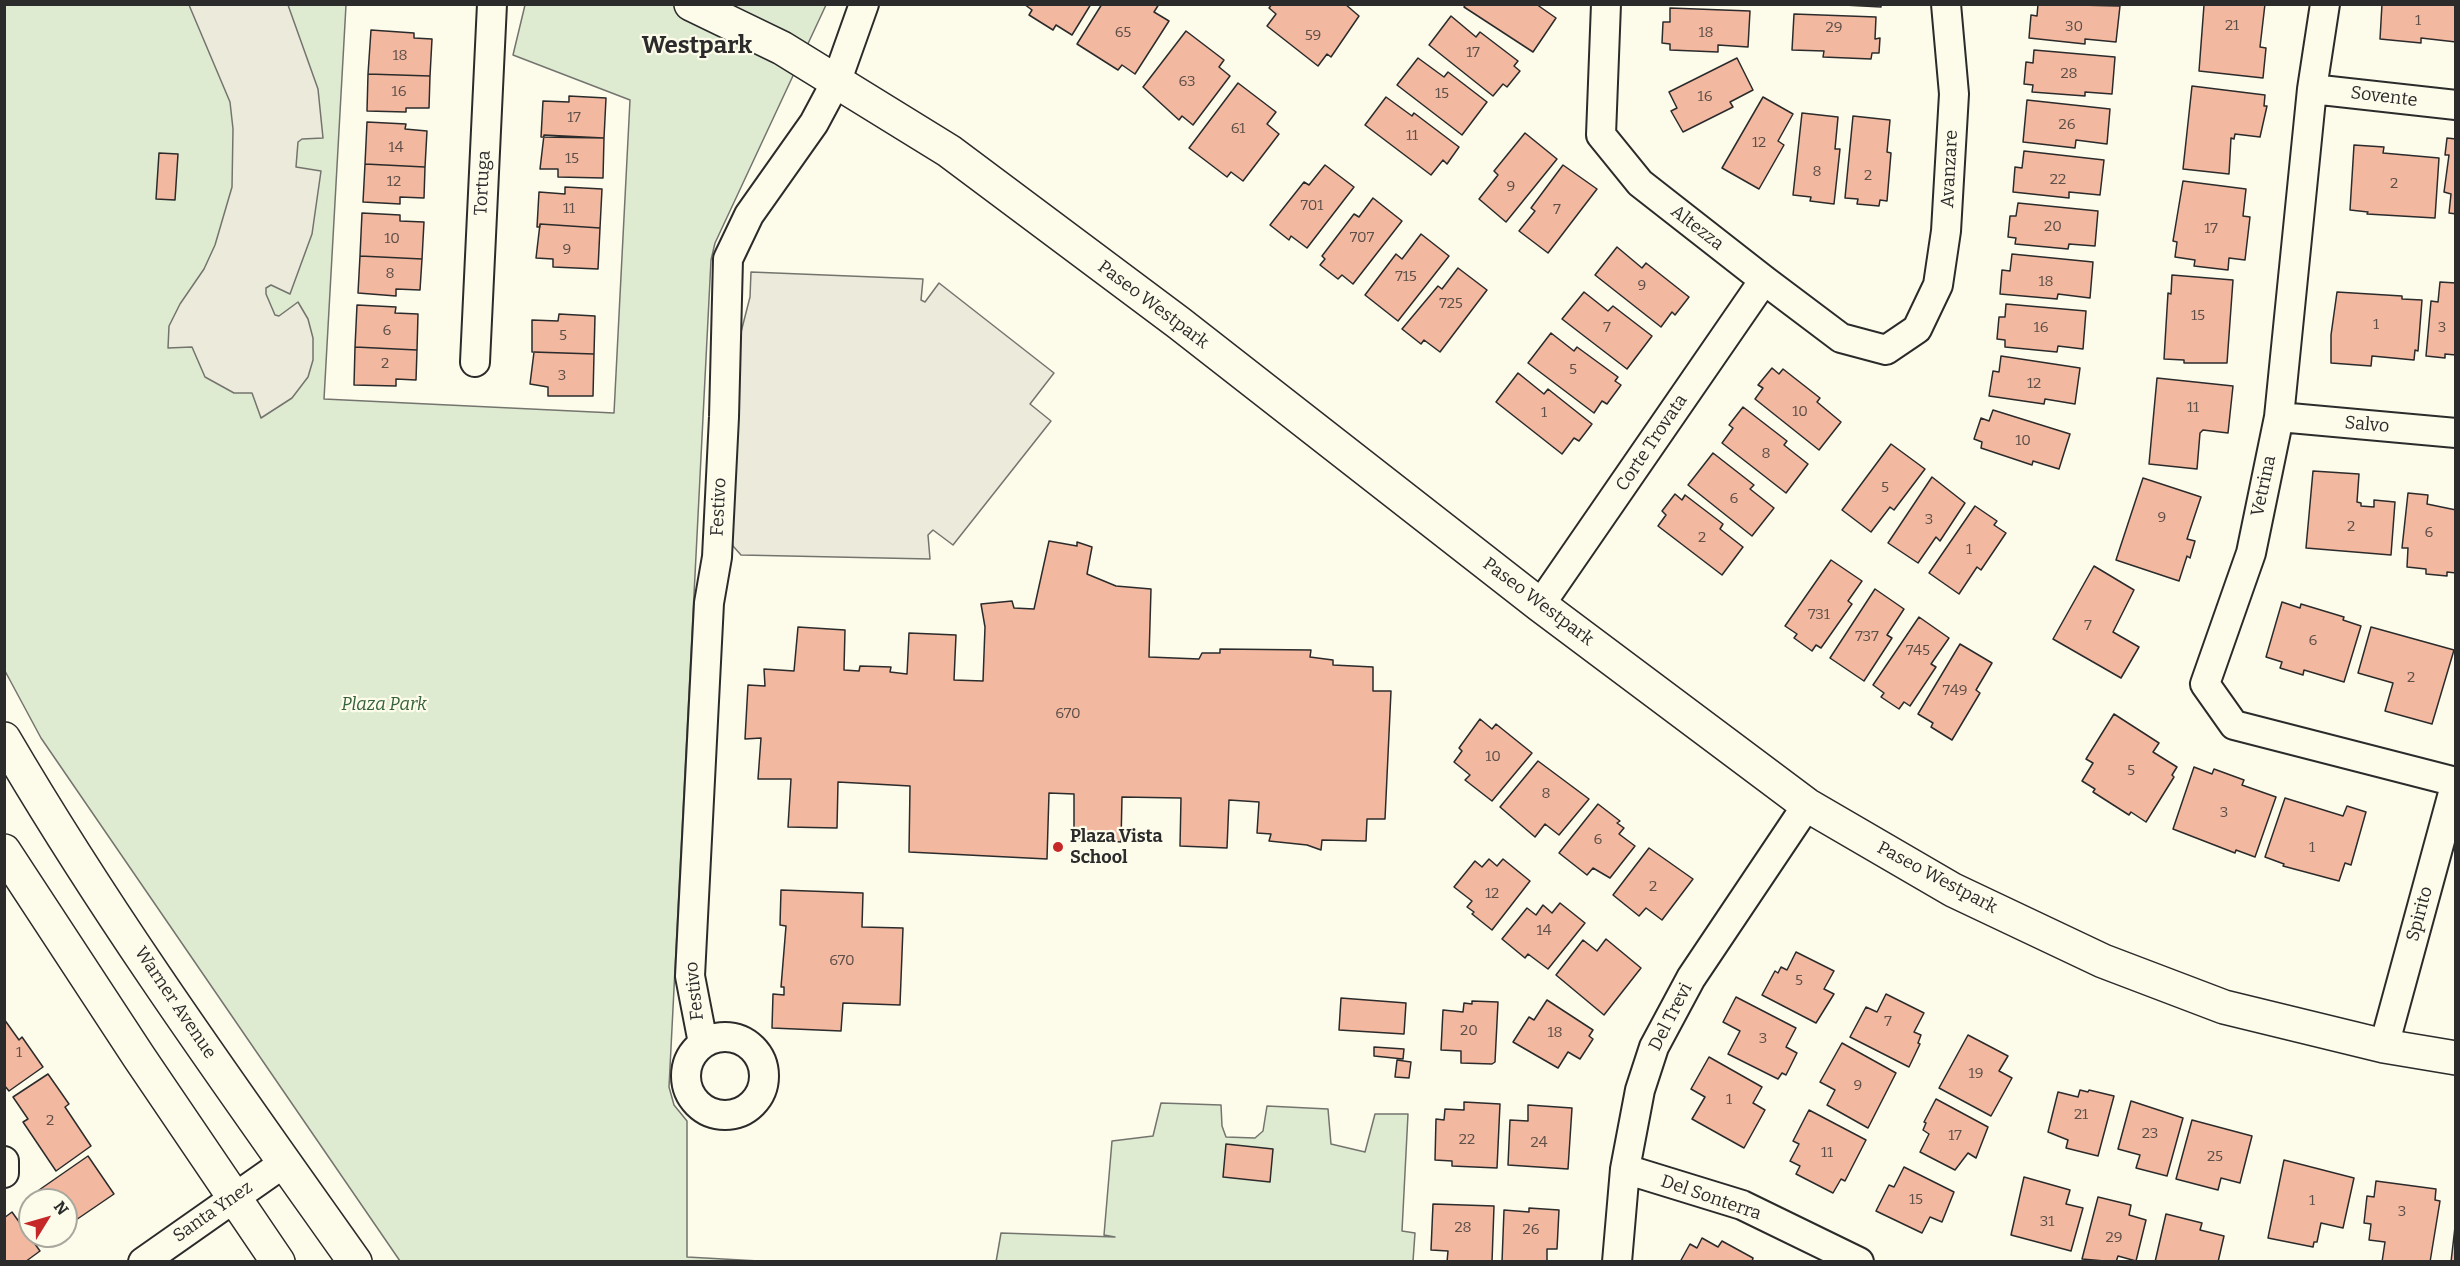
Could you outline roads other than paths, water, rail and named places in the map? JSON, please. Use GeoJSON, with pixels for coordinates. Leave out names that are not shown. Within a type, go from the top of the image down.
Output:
{"type":"FeatureCollection","features":[{"type":"Feature","properties":{"kind":"street","name":"Tortuga"},"geometry":{"type":"LineString","coordinates":[[475,362],[492,4]]}},
{"type":"Feature","properties":{"kind":"street","name":"Paseo Westpark"},"geometry":{"type":"LineString","coordinates":[[691,4],[782,48],[837,80],[949,152],[1179,323],[1540,605],[1807,805],[1953,890],[2103,961],[2224,1007],[2384,1046],[2456,1058]]}},
{"type":"Feature","properties":{"kind":"street","name":"Festivo"},"geometry":{"type":"LineString","coordinates":[[703,1042],[690,976],[709,603],[717,557],[724,417],[728,259],[749,214],[814,123],[837,80],[864,4]]}},
{"type":"Feature","properties":{"kind":"street","name":"Altezza"},"geometry":{"type":"LineString","coordinates":[[1606,4],[1601,135],[1640,183],[1841,338],[1886,350],[1917,329]]}},
{"type":"Feature","properties":{"kind":"street","name":"Avanzare"},"geometry":{"type":"LineString","coordinates":[[1917,329],[1938,285],[1946,231],[1954,94],[1946,4]]}},
{"type":"Feature","properties":{"kind":"street","name":"Vetrina"},"geometry":{"type":"LineString","coordinates":[[2325,4],[2312,89],[2279,417],[2251,553],[2205,684],[2235,725],[2456,782]]}},
{"type":"Feature","properties":{"kind":"street","name":"Sovente"},"geometry":{"type":"LineString","coordinates":[[2312,89],[2456,105]]}},
{"type":"Feature","properties":{"kind":"street","name":"Corte Trovata"},"geometry":{"type":"LineString","coordinates":[[1540,605],[1764,280]]}},
{"type":"Feature","properties":{"kind":"street","name":"Salvo"},"geometry":{"type":"LineString","coordinates":[[2279,417],[2456,433]]}},
{"type":"Feature","properties":{"kind":"street","name":"Warner Avenue"},"geometry":{"type":"LineString","coordinates":[[4,739],[66,842],[284,1162],[355,1262]]}},
{"type":"Feature","properties":{"kind":"street","name":"Spirito"},"geometry":{"type":"LineString","coordinates":[[2384,1046],[2456,782]]}},
{"type":"Feature","properties":{"kind":"street","name":"Del Trevi"},"geometry":{"type":"LineString","coordinates":[[1617,1262],[1625,1169],[1640,1089],[1654,1047],[1691,978],[1807,805]]}},
{"type":"Feature","properties":{"kind":"street"},"geometry":{"type":"LineString","coordinates":[[4,851],[138,1057],[278,1262]]}},
{"type":"Feature","properties":{"kind":"street"},"geometry":{"type":"LineString","coordinates":[[4,1161],[4,1173]]}},
{"type":"Feature","properties":{"kind":"street","name":"Santa Ynez"},"geometry":{"type":"LineString","coordinates":[[143,1262],[284,1162]]}},
{"type":"Feature","properties":{"kind":"street","name":"Del Sonterra"},"geometry":{"type":"LineString","coordinates":[[1625,1169],[1742,1205],[1859,1262]]}},
{"type":"Feature","properties":{"kind":"place","name":"Plaza Vista School"},"geometry":{"type":"Point","coordinates":[1058,847]}},
{"type":"Feature","properties":{"kind":"district","name":"Westpark"},"geometry":{"type":"Point","coordinates":[697,46]}},
{"type":"Feature","properties":{"kind":"park label","name":"Plaza Park"},"geometry":{"type":"Point","coordinates":[384,705]}}]}
